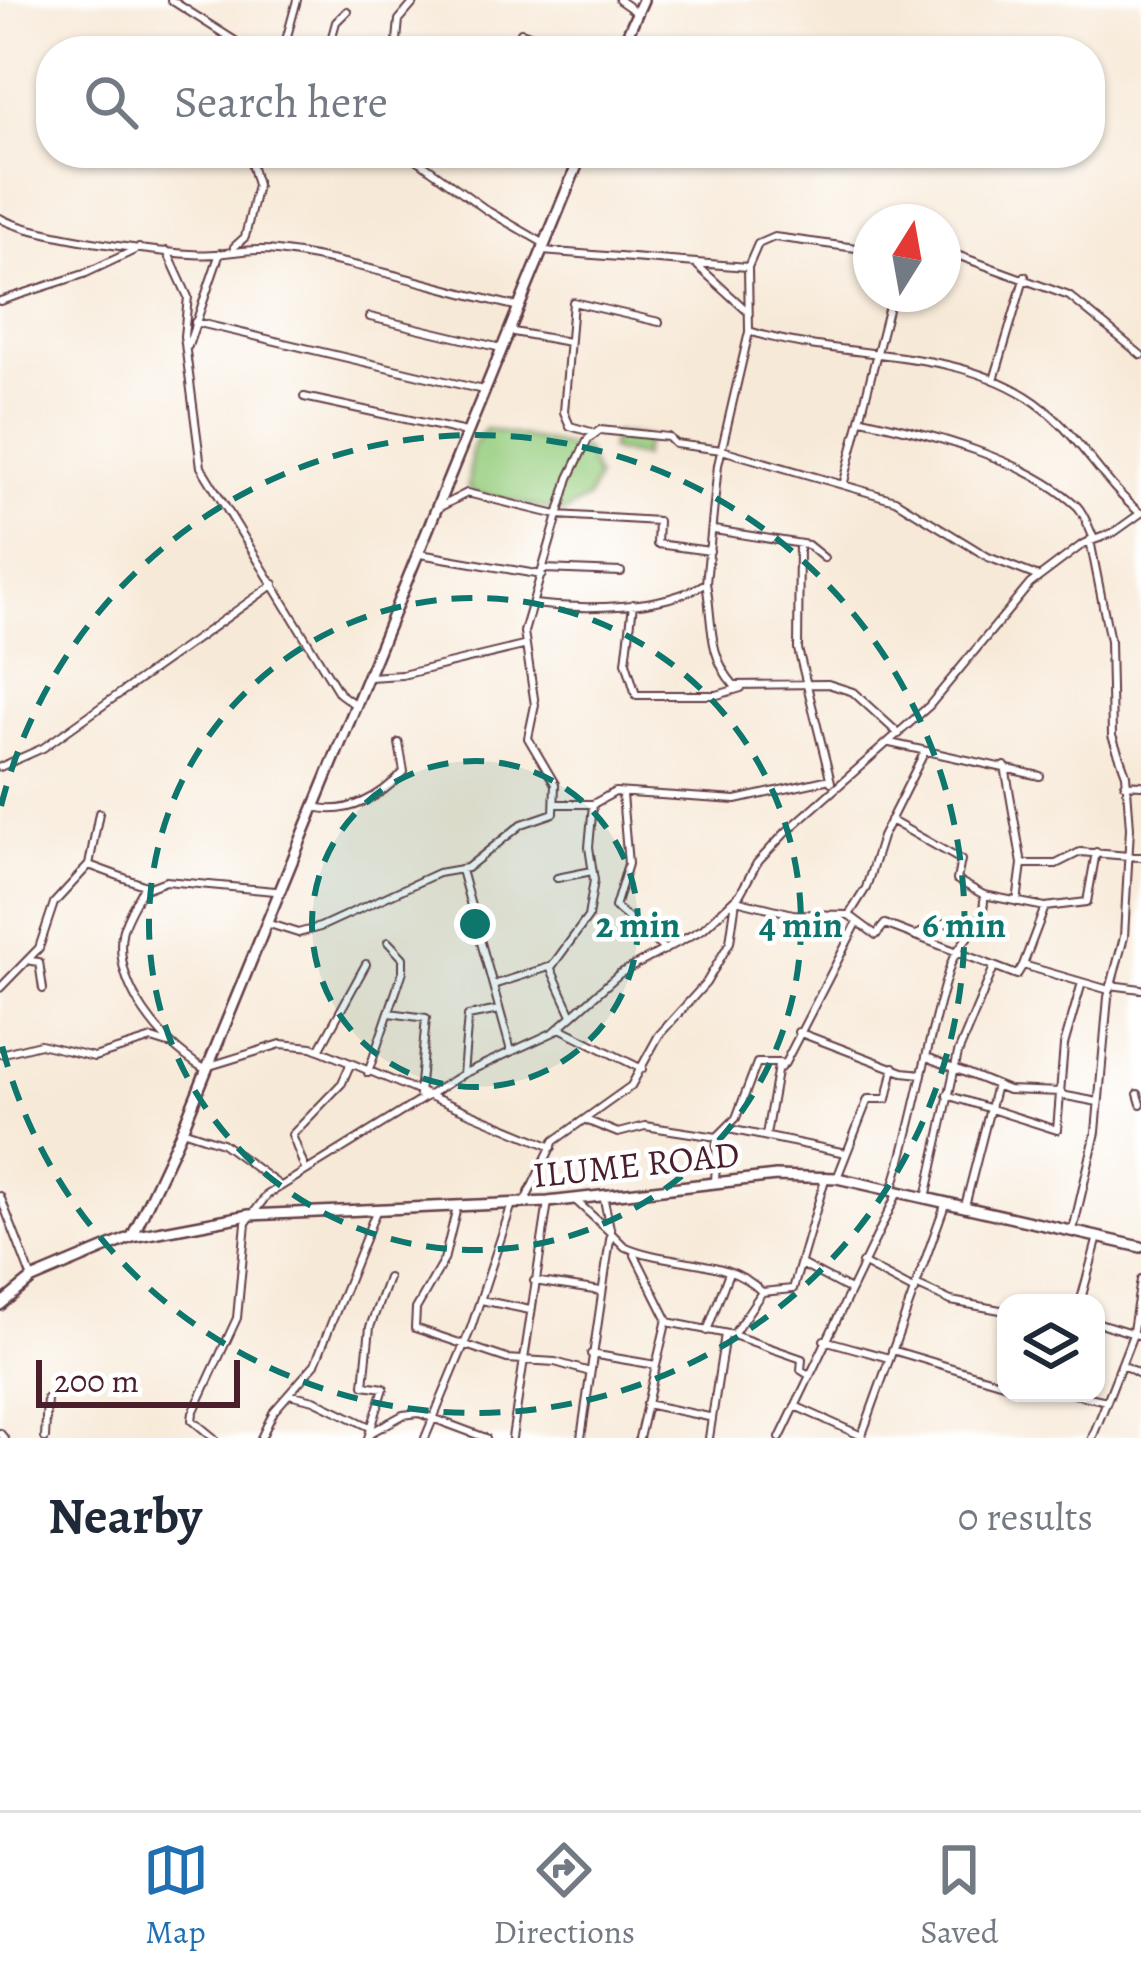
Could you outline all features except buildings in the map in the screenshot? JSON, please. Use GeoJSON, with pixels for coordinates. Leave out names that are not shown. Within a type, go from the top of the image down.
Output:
{"type":"FeatureCollection","features":[{"type":"Feature","properties":{"kind":"street"},"geometry":{"type":"LineString","coordinates":[[171,0],[227,36]]}},
{"type":"Feature","properties":{"kind":"street"},"geometry":{"type":"LineString","coordinates":[[287,36],[297,0]]}},
{"type":"Feature","properties":{"kind":"street"},"geometry":{"type":"LineString","coordinates":[[397,36],[399,20],[416,0]]}},
{"type":"Feature","properties":{"kind":"street"},"geometry":{"type":"LineString","coordinates":[[620,0],[637,12]]}},
{"type":"Feature","properties":{"kind":"street"},"geometry":{"type":"LineString","coordinates":[[627,36],[643,0]]}},
{"type":"Feature","properties":{"kind":"street"},"geometry":{"type":"LineString","coordinates":[[332,36],[336,22],[347,11]]}},
{"type":"Feature","properties":{"kind":"street"},"geometry":{"type":"LineString","coordinates":[[0,218],[21,228],[220,254],[245,237],[257,185],[252,168]]}},
{"type":"Feature","properties":{"kind":"street"},"geometry":{"type":"LineString","coordinates":[[430,168],[544,247],[748,267]]}},
{"type":"Feature","properties":{"kind":"street"},"geometry":{"type":"LineString","coordinates":[[131,1237],[182,1130],[275,891],[576,168]]}},
{"type":"Feature","properties":{"kind":"street"},"geometry":{"type":"LineString","coordinates":[[744,688],[734,686],[719,665],[707,619],[706,583],[722,450],[749,331],[748,267],[758,244],[774,237],[853,248]]}},
{"type":"Feature","properties":{"kind":"street"},"geometry":{"type":"LineString","coordinates":[[0,301],[84,274],[142,246]]}},
{"type":"Feature","properties":{"kind":"street"},"geometry":{"type":"LineString","coordinates":[[233,247],[275,250],[519,307]]}},
{"type":"Feature","properties":{"kind":"street"},"geometry":{"type":"LineString","coordinates":[[167,250],[188,297],[187,353],[201,467],[339,693],[354,704]]}},
{"type":"Feature","properties":{"kind":"street"},"geometry":{"type":"LineString","coordinates":[[187,353],[220,254]]}},
{"type":"Feature","properties":{"kind":"street"},"geometry":{"type":"LineString","coordinates":[[961,256],[1025,276],[1097,315],[1141,355]]}},
{"type":"Feature","properties":{"kind":"street"},"geometry":{"type":"LineString","coordinates":[[696,264],[746,311]]}},
{"type":"Feature","properties":{"kind":"street"},"geometry":{"type":"LineString","coordinates":[[994,380],[1025,276]]}},
{"type":"Feature","properties":{"kind":"street"},"geometry":{"type":"LineString","coordinates":[[659,322],[575,300],[565,420],[595,433],[668,437],[675,445],[722,450],[844,483],[895,500],[988,557],[1040,577]]}},
{"type":"Feature","properties":{"kind":"street"},"geometry":{"type":"LineString","coordinates":[[844,483],[888,312]]}},
{"type":"Feature","properties":{"kind":"street"},"geometry":{"type":"LineString","coordinates":[[370,317],[502,348]]}},
{"type":"Feature","properties":{"kind":"street"},"geometry":{"type":"LineString","coordinates":[[194,322],[484,391]]}},
{"type":"Feature","properties":{"kind":"street"},"geometry":{"type":"LineString","coordinates":[[508,331],[569,342]]}},
{"type":"Feature","properties":{"kind":"street"},"geometry":{"type":"LineString","coordinates":[[214,1438],[192,1420],[193,1413],[237,1318],[241,1251],[249,1215],[279,1185],[421,1097],[560,1028],[619,974],[703,928],[735,899],[769,848],[899,734],[1040,577],[1141,513],[1111,485],[1074,434],[1024,394],[994,380],[749,331]]}},
{"type":"Feature","properties":{"kind":"street"},"geometry":{"type":"LineString","coordinates":[[304,397],[466,432]]}},
{"type":"Feature","properties":{"kind":"street"},"geometry":{"type":"LineString","coordinates":[[862,419],[937,435],[1010,466],[1080,508],[1092,540],[1110,641],[1112,736],[1127,797],[1127,856],[1124,937],[1110,987],[1098,1102],[1072,1231]]}},
{"type":"Feature","properties":{"kind":"street"},"geometry":{"type":"LineString","coordinates":[[263,922],[293,932],[309,931],[438,873],[461,870],[522,824],[547,819],[557,804],[555,784],[528,738],[535,698],[523,646],[569,478],[595,433]]}},
{"type":"Feature","properties":{"kind":"street"},"geometry":{"type":"LineString","coordinates":[[434,510],[470,493],[557,514],[658,521],[657,544],[710,551]]}},
{"type":"Feature","properties":{"kind":"street"},"geometry":{"type":"LineString","coordinates":[[714,530],[813,546],[824,558]]}},
{"type":"Feature","properties":{"kind":"street"},"geometry":{"type":"LineString","coordinates":[[799,544],[796,616],[806,686],[834,789]]}},
{"type":"Feature","properties":{"kind":"street"},"geometry":{"type":"LineString","coordinates":[[416,553],[543,572],[621,572]]}},
{"type":"Feature","properties":{"kind":"street"},"geometry":{"type":"LineString","coordinates":[[532,604],[579,609],[633,604],[681,596],[706,583]]}},
{"type":"Feature","properties":{"kind":"street"},"geometry":{"type":"LineString","coordinates":[[0,767],[43,748],[274,584]]}},
{"type":"Feature","properties":{"kind":"street"},"geometry":{"type":"LineString","coordinates":[[633,604],[626,662],[636,695],[717,694],[828,684],[854,692],[899,734]]}},
{"type":"Feature","properties":{"kind":"street"},"geometry":{"type":"LineString","coordinates":[[365,677],[402,675],[523,646]]}},
{"type":"Feature","properties":{"kind":"street"},"geometry":{"type":"LineString","coordinates":[[886,742],[1040,776]]}},
{"type":"Feature","properties":{"kind":"street"},"geometry":{"type":"LineString","coordinates":[[310,806],[338,810],[371,800],[403,776],[399,743]]}},
{"type":"Feature","properties":{"kind":"street"},"geometry":{"type":"LineString","coordinates":[[849,915],[866,888],[890,820],[925,751]]}},
{"type":"Feature","properties":{"kind":"street"},"geometry":{"type":"LineString","coordinates":[[1005,766],[1022,864],[1017,902]]}},
{"type":"Feature","properties":{"kind":"street"},"geometry":{"type":"LineString","coordinates":[[557,804],[593,804],[622,794],[736,800],[830,779]]}},
{"type":"Feature","properties":{"kind":"street"},"geometry":{"type":"LineString","coordinates":[[1125,784],[1139,786]]}},
{"type":"Feature","properties":{"kind":"street"},"geometry":{"type":"LineString","coordinates":[[1127,797],[1139,786]]}},
{"type":"Feature","properties":{"kind":"street"},"geometry":{"type":"LineString","coordinates":[[622,794],[628,864],[615,907],[665,950]]}},
{"type":"Feature","properties":{"kind":"street"},"geometry":{"type":"LineString","coordinates":[[493,985],[552,966],[588,916],[593,804]]}},
{"type":"Feature","properties":{"kind":"street"},"geometry":{"type":"LineString","coordinates":[[0,988],[39,948],[54,902],[89,865],[99,813]]}},
{"type":"Feature","properties":{"kind":"street"},"geometry":{"type":"LineString","coordinates":[[890,820],[962,860],[957,880],[984,895],[1045,907],[1087,902],[1096,851]]}},
{"type":"Feature","properties":{"kind":"street"},"geometry":{"type":"LineString","coordinates":[[1022,864],[1056,864],[1096,851],[1141,857]]}},
{"type":"Feature","properties":{"kind":"street"},"geometry":{"type":"LineString","coordinates":[[89,865],[146,886],[166,881],[275,891]]}},
{"type":"Feature","properties":{"kind":"street"},"geometry":{"type":"LineString","coordinates":[[461,870],[511,1051]]}},
{"type":"Feature","properties":{"kind":"street"},"geometry":{"type":"LineString","coordinates":[[557,878],[592,872]]}},
{"type":"Feature","properties":{"kind":"street"},"geometry":{"type":"LineString","coordinates":[[146,886],[122,940],[130,981],[168,1044]]}},
{"type":"Feature","properties":{"kind":"street"},"geometry":{"type":"LineString","coordinates":[[781,1438],[895,1192],[954,952],[981,924],[984,895]]}},
{"type":"Feature","properties":{"kind":"street"},"geometry":{"type":"LineString","coordinates":[[735,899],[793,914],[849,915],[876,935],[885,924],[1016,975],[1045,907]]}},
{"type":"Feature","properties":{"kind":"street"},"geometry":{"type":"LineString","coordinates":[[425,1438],[518,1204],[552,1147],[608,1098],[631,1086],[659,1035],[699,992],[730,942],[735,899]]}},
{"type":"Feature","properties":{"kind":"street"},"geometry":{"type":"LineString","coordinates":[[779,1063],[779,1069],[857,923]]}},
{"type":"Feature","properties":{"kind":"street"},"geometry":{"type":"LineString","coordinates":[[914,936],[942,923],[981,924]]}},
{"type":"Feature","properties":{"kind":"street"},"geometry":{"type":"LineString","coordinates":[[368,1072],[404,962],[388,942]]}},
{"type":"Feature","properties":{"kind":"street"},"geometry":{"type":"LineString","coordinates":[[28,961],[39,962],[43,989]]}},
{"type":"Feature","properties":{"kind":"street"},"geometry":{"type":"LineString","coordinates":[[319,1050],[366,964]]}},
{"type":"Feature","properties":{"kind":"street"},"geometry":{"type":"LineString","coordinates":[[1023,965],[1081,986],[1141,989]]}},
{"type":"Feature","properties":{"kind":"street"},"geometry":{"type":"LineString","coordinates":[[552,966],[572,1015]]}},
{"type":"Feature","properties":{"kind":"street"},"geometry":{"type":"LineString","coordinates":[[926,1198],[954,1066],[994,967]]}},
{"type":"Feature","properties":{"kind":"street"},"geometry":{"type":"LineString","coordinates":[[947,1095],[1055,1130],[1064,1045],[1081,986]]}},
{"type":"Feature","properties":{"kind":"street"},"geometry":{"type":"LineString","coordinates":[[463,1074],[468,1016],[499,1010]]}},
{"type":"Feature","properties":{"kind":"street"},"geometry":{"type":"LineString","coordinates":[[390,1013],[426,1018],[421,1097]]}},
{"type":"Feature","properties":{"kind":"street"},"geometry":{"type":"LineString","coordinates":[[560,1028],[642,1070]]}},
{"type":"Feature","properties":{"kind":"street"},"geometry":{"type":"LineString","coordinates":[[798,1032],[921,1074]]}},
{"type":"Feature","properties":{"kind":"street"},"geometry":{"type":"LineString","coordinates":[[0,1054],[44,1044],[94,1057],[152,1039],[203,1068]]}},
{"type":"Feature","properties":{"kind":"street"},"geometry":{"type":"LineString","coordinates":[[203,1068],[281,1044],[319,1050],[421,1097],[552,1147]]}},
{"type":"Feature","properties":{"kind":"street"},"geometry":{"type":"LineString","coordinates":[[927,1057],[997,1085],[1098,1102]]}},
{"type":"Feature","properties":{"kind":"street"},"geometry":{"type":"LineString","coordinates":[[586,1120],[618,1133],[645,1126],[716,1137],[729,1129],[757,1063],[779,1063]]}},
{"type":"Feature","properties":{"kind":"street"},"geometry":{"type":"LineString","coordinates":[[766,1135],[779,1063]]}},
{"type":"Feature","properties":{"kind":"street"},"geometry":{"type":"LineString","coordinates":[[305,1168],[292,1135],[342,1083],[350,1065]]}},
{"type":"Feature","properties":{"kind":"street"},"geometry":{"type":"LineString","coordinates":[[709,1438],[709,1417],[729,1335],[762,1292],[793,1289],[832,1177],[868,1099],[888,1097],[894,1067]]}},
{"type":"Feature","properties":{"kind":"street"},"geometry":{"type":"LineString","coordinates":[[965,1206],[997,1085]]}},
{"type":"Feature","properties":{"kind":"street"},"geometry":{"type":"LineString","coordinates":[[1138,1094],[1141,1104]]}},
{"type":"Feature","properties":{"kind":"street"},"geometry":{"type":"LineString","coordinates":[[729,1129],[846,1153]]}},
{"type":"Feature","properties":{"kind":"street"},"geometry":{"type":"LineString","coordinates":[[182,1130],[221,1144],[279,1185]]}},
{"type":"Feature","properties":{"kind":"street"},"geometry":{"type":"LineString","coordinates":[[715,1183],[716,1137]]}},
{"type":"Feature","properties":{"kind":"street","name":"ILUME ROAD"},"geometry":{"type":"LineString","coordinates":[[0,1304],[32,1279],[131,1237],[249,1215],[375,1214],[832,1177],[1141,1247]]}},
{"type":"Feature","properties":{"kind":"street"},"geometry":{"type":"LineString","coordinates":[[581,1438],[611,1233],[603,1195]]}},
{"type":"Feature","properties":{"kind":"street"},"geometry":{"type":"LineString","coordinates":[[0,1196],[32,1279]]}},
{"type":"Feature","properties":{"kind":"street"},"geometry":{"type":"LineString","coordinates":[[572,1198],[639,1260],[667,1322],[639,1438]]}},
{"type":"Feature","properties":{"kind":"street"},"geometry":{"type":"LineString","coordinates":[[512,1438],[548,1202]]}},
{"type":"Feature","properties":{"kind":"street"},"geometry":{"type":"LineString","coordinates":[[795,1405],[861,1437],[946,1202]]}},
{"type":"Feature","properties":{"kind":"street"},"geometry":{"type":"LineString","coordinates":[[457,1207],[444,1261],[413,1322],[415,1328],[524,1361],[590,1372]]}},
{"type":"Feature","properties":{"kind":"street"},"geometry":{"type":"LineString","coordinates":[[261,1438],[315,1364],[375,1214]]}},
{"type":"Feature","properties":{"kind":"street"},"geometry":{"type":"LineString","coordinates":[[1083,1294],[1098,1237]]}},
{"type":"Feature","properties":{"kind":"street"},"geometry":{"type":"LineString","coordinates":[[623,1246],[646,1258],[685,1260],[729,1273],[750,1280],[762,1292]]}},
{"type":"Feature","properties":{"kind":"street"},"geometry":{"type":"LineString","coordinates":[[862,1263],[951,1301],[997,1310]]}},
{"type":"Feature","properties":{"kind":"street"},"geometry":{"type":"LineString","coordinates":[[801,1264],[848,1288]]}},
{"type":"Feature","properties":{"kind":"street"},"geometry":{"type":"LineString","coordinates":[[707,1331],[729,1273]]}},
{"type":"Feature","properties":{"kind":"street"},"geometry":{"type":"LineString","coordinates":[[371,1433],[384,1388],[364,1385],[370,1327],[388,1278]]}},
{"type":"Feature","properties":{"kind":"street"},"geometry":{"type":"LineString","coordinates":[[1092,1438],[1137,1335],[1141,1280]]}},
{"type":"Feature","properties":{"kind":"street"},"geometry":{"type":"LineString","coordinates":[[534,1281],[602,1291]]}},
{"type":"Feature","properties":{"kind":"street"},"geometry":{"type":"LineString","coordinates":[[481,1300],[531,1310]]}},
{"type":"Feature","properties":{"kind":"street"},"geometry":{"type":"LineString","coordinates":[[667,1322],[729,1335],[802,1359],[801,1370],[809,1376]]}},
{"type":"Feature","properties":{"kind":"street"},"geometry":{"type":"LineString","coordinates":[[1105,1325],[1137,1335]]}},
{"type":"Feature","properties":{"kind":"street"},"geometry":{"type":"LineString","coordinates":[[824,1340],[997,1382]]}},
{"type":"Feature","properties":{"kind":"street"},"geometry":{"type":"LineString","coordinates":[[591,1354],[656,1365]]}},
{"type":"Feature","properties":{"kind":"street"},"geometry":{"type":"LineString","coordinates":[[1123,1365],[1141,1375]]}},
{"type":"Feature","properties":{"kind":"street"},"geometry":{"type":"LineString","coordinates":[[289,1394],[314,1400],[371,1433]]}},
{"type":"Feature","properties":{"kind":"street"},"geometry":{"type":"LineString","coordinates":[[45,1438],[46,1398]]}},
{"type":"Feature","properties":{"kind":"street"},"geometry":{"type":"LineString","coordinates":[[646,1404],[709,1417]]}},
{"type":"Feature","properties":{"kind":"street"},"geometry":{"type":"LineString","coordinates":[[371,1433],[403,1415],[434,1415],[486,1438]]}},
{"type":"Feature","properties":{"kind":"green space"},"geometry":{"type":"Polygon","coordinates":[[[486,429],[585,450],[597,478],[587,499],[563,513],[475,493],[468,487],[472,447],[486,429]]]}},
{"type":"Feature","properties":{"kind":"green space"},"geometry":{"type":"Polygon","coordinates":[[[614,433],[647,437],[642,457],[610,450],[614,433]]]}}]}
